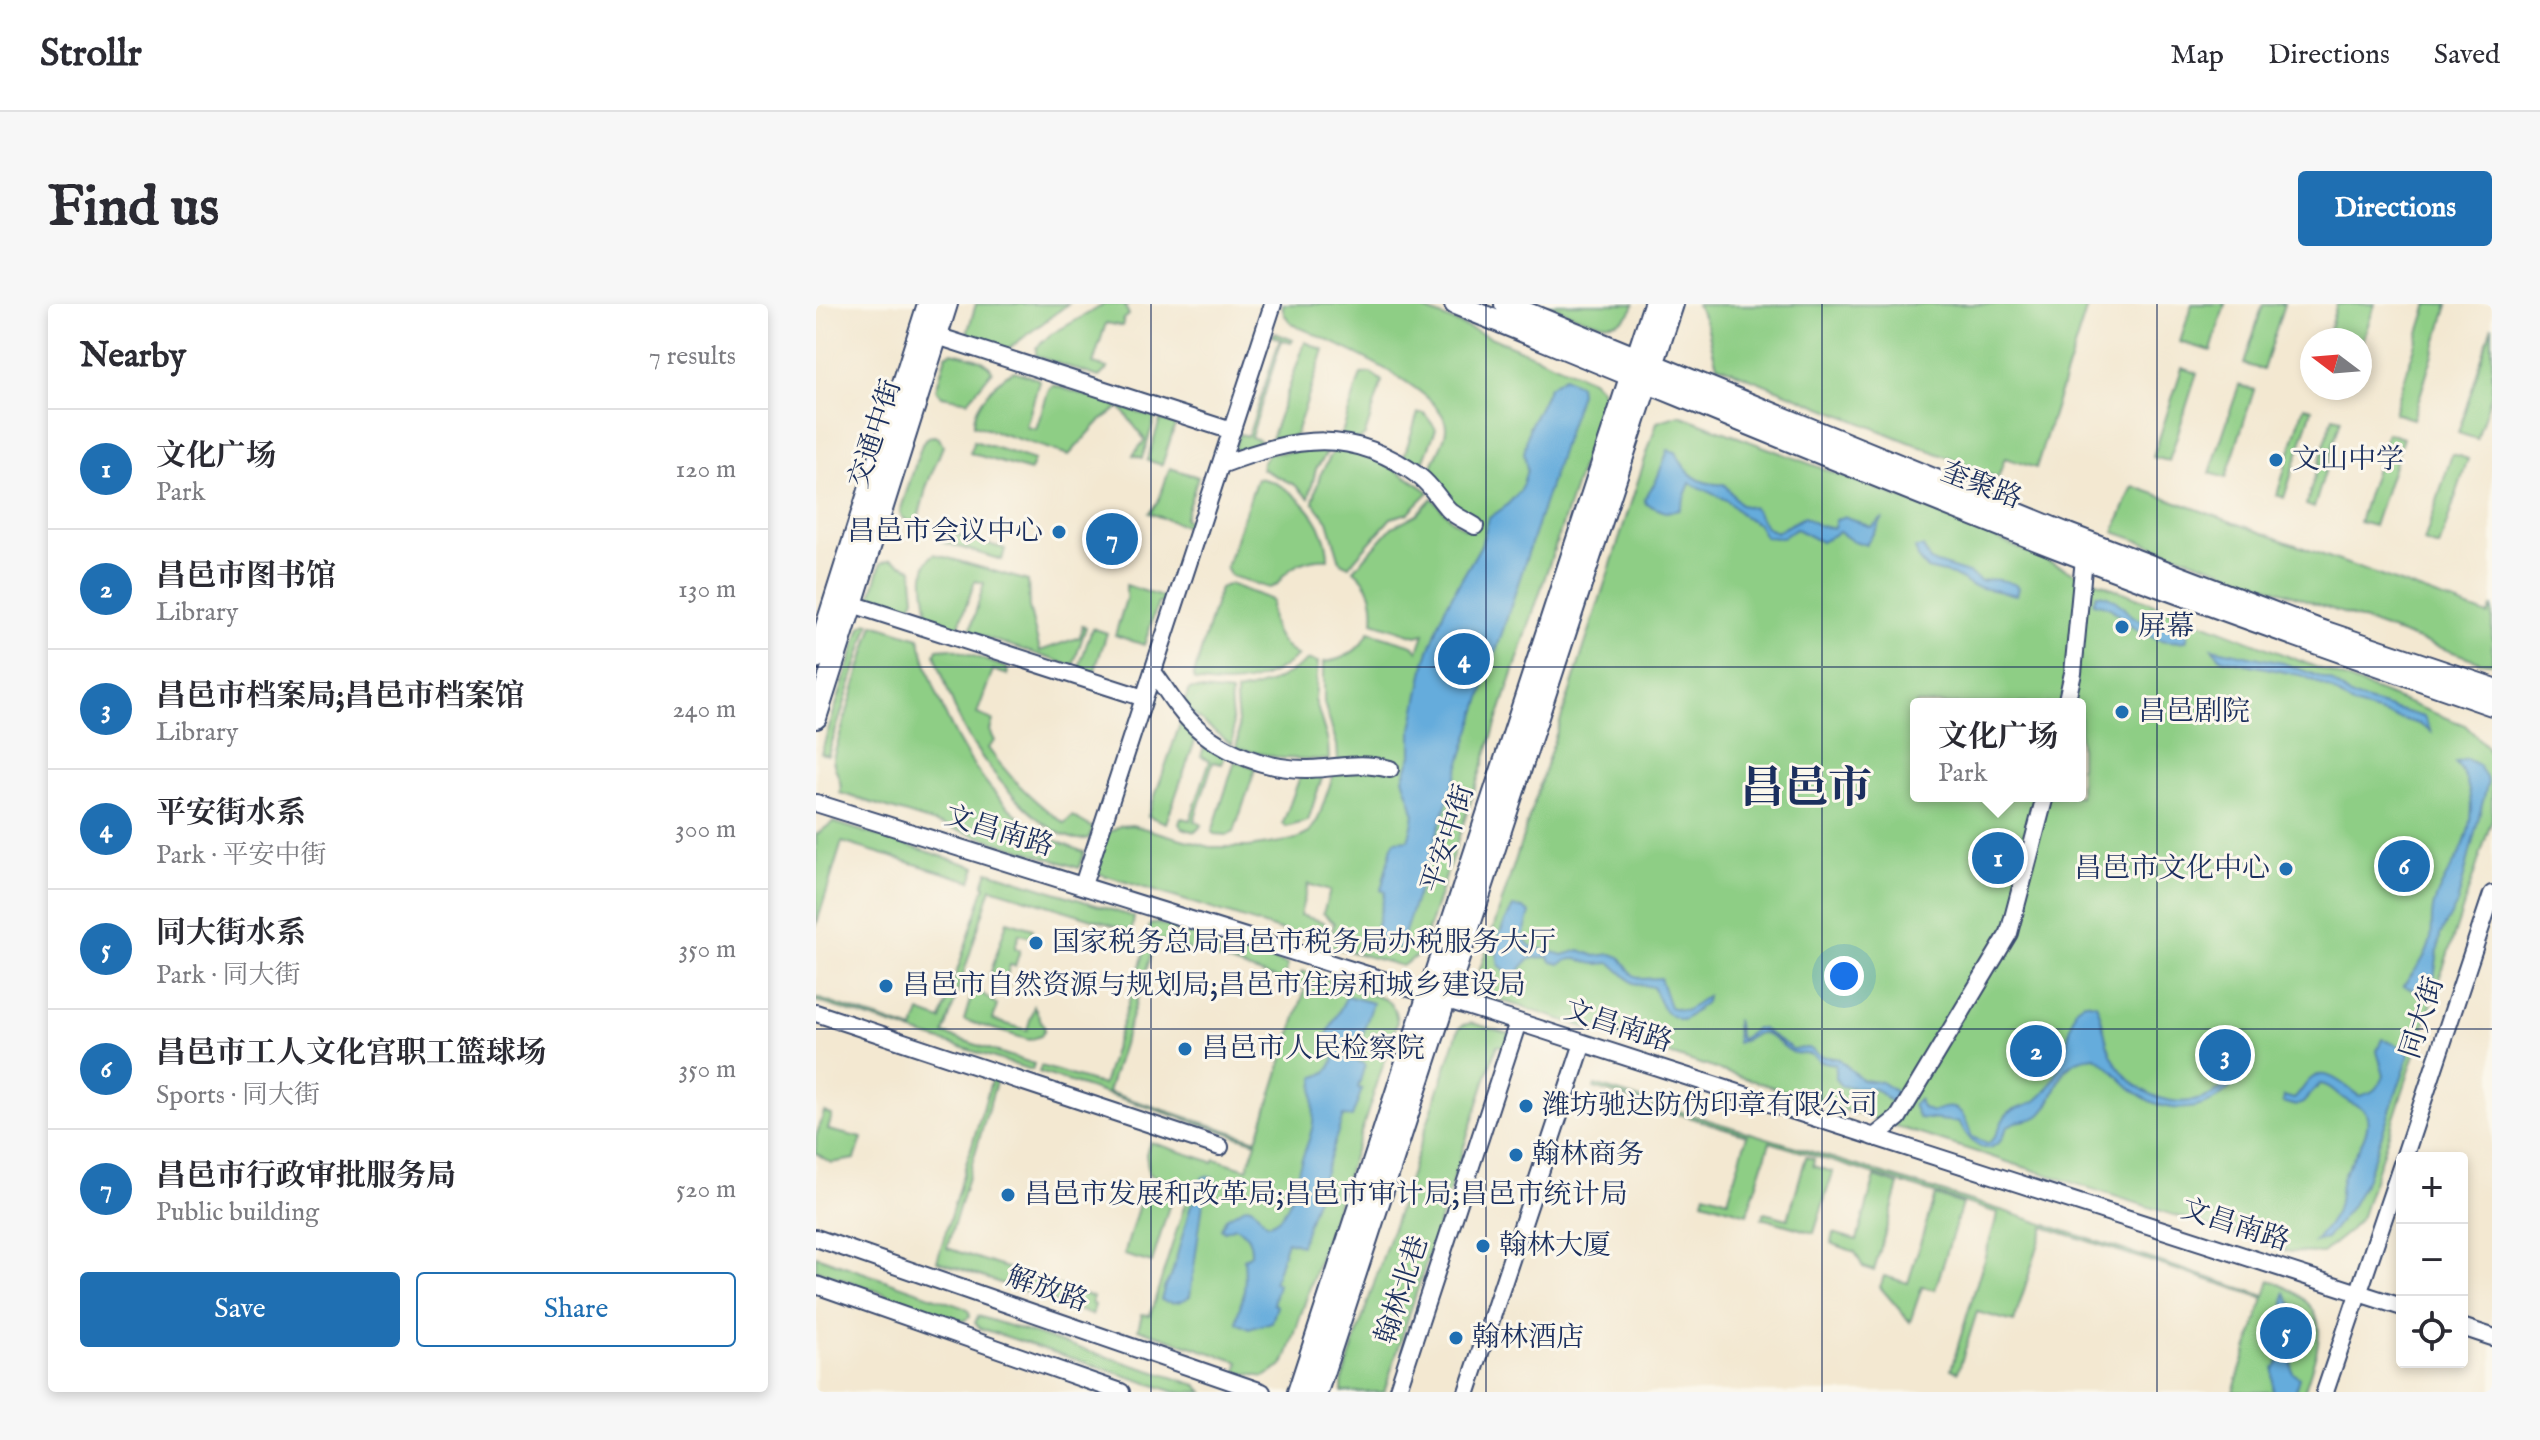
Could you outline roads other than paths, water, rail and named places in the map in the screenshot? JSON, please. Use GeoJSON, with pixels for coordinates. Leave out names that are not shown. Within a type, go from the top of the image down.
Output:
{"type":"FeatureCollection","features":[{"type":"Feature","properties":{"kind":"main road","name":"交通中街"},"geometry":{"type":"LineString","coordinates":[[816,658],[928,304]]}},
{"type":"Feature","properties":{"kind":"main road","name":"交通中街"},"geometry":{"type":"LineString","coordinates":[[816,718],[947,304]]}},
{"type":"Feature","properties":{"kind":"main road","name":"奎聚路"},"geometry":{"type":"LineString","coordinates":[[1455,304],[1643,370],[2317,629],[2492,688]]}},
{"type":"Feature","properties":{"kind":"main road","name":"奎聚路"},"geometry":{"type":"LineString","coordinates":[[1505,304],[1798,445],[2213,607],[2492,705]]}},
{"type":"Feature","properties":{"kind":"main road","name":"平安中街"},"geometry":{"type":"LineString","coordinates":[[1643,370],[1654,304]]}},
{"type":"Feature","properties":{"kind":"main road","name":"平安中街"},"geometry":{"type":"LineString","coordinates":[[1298,1392],[1436,997],[1643,370],[1673,304]]}},
{"type":"Feature","properties":{"kind":"main road","name":"平安中街"},"geometry":{"type":"LineString","coordinates":[[1317,1392],[1436,997]]}},
{"type":"Feature","properties":{"kind":"street"},"geometry":{"type":"LineString","coordinates":[[1083,885],[1273,304]]}},
{"type":"Feature","properties":{"kind":"street"},"geometry":{"type":"LineString","coordinates":[[937,336],[1232,431]]}},
{"type":"Feature","properties":{"kind":"street"},"geometry":{"type":"LineString","coordinates":[[1221,465],[1262,450],[1300,443],[1335,441],[1367,447],[1397,461],[1424,480],[1452,513],[1475,526]]}},
{"type":"Feature","properties":{"kind":"street"},"geometry":{"type":"LineString","coordinates":[[2067,698],[2073,673],[2084,558]]}},
{"type":"Feature","properties":{"kind":"street"},"geometry":{"type":"LineString","coordinates":[[852,604],[1144,698]]}},
{"type":"Feature","properties":{"kind":"street"},"geometry":{"type":"LineString","coordinates":[[1153,672],[1178,708],[1197,728],[1216,743],[1242,756],[1276,766],[1308,769],[1355,763],[1390,769]]}},
{"type":"Feature","properties":{"kind":"street"},"geometry":{"type":"LineString","coordinates":[[1874,1137],[1898,1118],[2009,933],[2043,802]]}},
{"type":"Feature","properties":{"kind":"street","name":"文昌南路"},"geometry":{"type":"LineString","coordinates":[[816,803],[1518,1022],[2396,1305]]}},
{"type":"Feature","properties":{"kind":"street","name":"同大街"},"geometry":{"type":"LineString","coordinates":[[2406,1152],[2492,894]]}},
{"type":"Feature","properties":{"kind":"street"},"geometry":{"type":"LineString","coordinates":[[816,1013],[1220,1147]]}},
{"type":"Feature","properties":{"kind":"street","name":"翰林北巷"},"geometry":{"type":"LineString","coordinates":[[1397,1392],[1518,1022]]}},
{"type":"Feature","properties":{"kind":"street"},"geometry":{"type":"LineString","coordinates":[[1467,1392],[1583,1043]]}},
{"type":"Feature","properties":{"kind":"street"},"geometry":{"type":"LineString","coordinates":[[2325,1392],[2396,1182]]}},
{"type":"Feature","properties":{"kind":"street","name":"解放路"},"geometry":{"type":"LineString","coordinates":[[816,1238],[1262,1392]]}},
{"type":"Feature","properties":{"kind":"street"},"geometry":{"type":"LineString","coordinates":[[816,1285],[1121,1392]]}},
{"type":"Feature","properties":{"kind":"street"},"geometry":{"type":"LineString","coordinates":[[2468,1329],[2492,1337]]}},
{"type":"Feature","properties":{"kind":"water"},"geometry":{"type":"Polygon","coordinates":[[[1564,377],[1579,385],[1580,393],[1400,947],[1395,949],[1374,939],[1385,892],[1381,890],[1392,846],[1395,841],[1408,840],[1413,821],[1413,808],[1403,778],[1412,755],[1412,729],[1426,659],[1445,608],[1481,545],[1489,518],[1521,490],[1527,470],[1524,453],[1529,428],[1549,387],[1564,377]]]}},
{"type":"Feature","properties":{"kind":"water"},"geometry":{"type":"Polygon","coordinates":[[[1668,450],[1676,452],[1694,477],[1708,483],[1724,484],[1741,505],[1754,508],[1766,527],[1776,532],[1804,517],[1820,526],[1834,528],[1836,520],[1844,516],[1871,527],[1883,518],[1866,545],[1839,532],[1821,542],[1796,529],[1781,538],[1765,537],[1758,524],[1743,516],[1726,500],[1690,483],[1679,510],[1665,512],[1646,504],[1644,499],[1656,481],[1668,450]]]}},
{"type":"Feature","properties":{"kind":"water"},"geometry":{"type":"Polygon","coordinates":[[[1923,547],[1930,561],[1968,573],[1981,581],[2010,583],[2019,587],[2017,595],[1972,586],[1953,575],[1927,569],[1919,560],[1915,548],[1923,547]]]}},
{"type":"Feature","properties":{"kind":"water"},"geometry":{"type":"Polygon","coordinates":[[[2096,594],[2111,598],[2132,616],[2145,622],[2184,623],[2189,631],[2186,641],[2164,641],[2144,634],[2111,609],[2093,603],[2096,594]]]}},
{"type":"Feature","properties":{"kind":"water"},"geometry":{"type":"Polygon","coordinates":[[[2212,648],[2283,663],[2331,681],[2350,696],[2424,717],[2431,732],[2419,724],[2353,705],[2304,676],[2222,659],[2212,648]]]}},
{"type":"Feature","properties":{"kind":"water"},"geometry":{"type":"Polygon","coordinates":[[[2466,759],[2478,765],[2488,781],[2457,904],[2440,935],[2433,987],[2426,994],[2403,986],[2427,951],[2435,901],[2465,840],[2470,817],[2470,793],[2455,763],[2466,759]]]}},
{"type":"Feature","properties":{"kind":"water"},"geometry":{"type":"Polygon","coordinates":[[[1513,907],[1530,913],[1523,937],[1530,946],[1563,955],[1580,950],[1595,956],[1612,954],[1620,957],[1633,975],[1642,979],[1660,978],[1670,1007],[1685,1011],[1707,996],[1706,1002],[1684,1020],[1677,1019],[1664,1009],[1653,987],[1633,983],[1611,963],[1596,964],[1575,959],[1560,964],[1548,957],[1535,958],[1527,961],[1514,977],[1499,965],[1497,948],[1499,935],[1513,907]]]}},
{"type":"Feature","properties":{"kind":"water"},"geometry":{"type":"Polygon","coordinates":[[[1347,996],[1373,1003],[1354,1060],[1365,1064],[1358,1088],[1362,1089],[1352,1117],[1343,1116],[1301,1245],[1287,1241],[1274,1282],[1278,1284],[1273,1304],[1277,1306],[1272,1322],[1249,1329],[1237,1323],[1243,1298],[1244,1259],[1251,1254],[1249,1241],[1246,1234],[1235,1227],[1224,1231],[1221,1228],[1226,1218],[1247,1206],[1268,1224],[1276,1221],[1287,1208],[1310,1138],[1315,1077],[1326,1072],[1332,1064],[1333,1048],[1325,1038],[1347,996]]]}},
{"type":"Feature","properties":{"kind":"water"},"geometry":{"type":"Polygon","coordinates":[[[2084,1002],[2096,1004],[2110,1051],[2124,1074],[2153,1095],[2186,1102],[2219,1090],[2233,1077],[2238,1079],[2227,1091],[2202,1105],[2174,1108],[2146,1099],[2095,1057],[2070,1065],[2045,1110],[2035,1118],[2010,1125],[1993,1146],[1987,1148],[1976,1144],[1959,1122],[1919,1118],[1913,1105],[1918,1099],[1923,1108],[1932,1112],[1955,1108],[1963,1116],[1972,1137],[1988,1144],[2008,1113],[2037,1100],[2052,1082],[2076,1008],[2084,1002]]]}},
{"type":"Feature","properties":{"kind":"water"},"geometry":{"type":"Polygon","coordinates":[[[1736,1019],[1740,1040],[1756,1028],[1762,1029],[1793,1049],[1809,1048],[1821,1056],[1839,1059],[1862,1080],[1881,1082],[1896,1092],[1892,1103],[1875,1089],[1841,1086],[1835,1078],[1835,1064],[1795,1053],[1766,1034],[1755,1034],[1737,1043],[1736,1019]]]}},
{"type":"Feature","properties":{"kind":"water"},"geometry":{"type":"Polygon","coordinates":[[[2382,1039],[2407,1049],[2409,1056],[2366,1180],[2351,1207],[2326,1239],[2314,1242],[2336,1211],[2342,1179],[2360,1146],[2368,1121],[2362,1108],[2324,1085],[2320,1084],[2303,1103],[2296,1106],[2283,1102],[2284,1096],[2294,1099],[2318,1075],[2330,1076],[2359,1096],[2371,1092],[2384,1076],[2377,1050],[2382,1039]]]}},
{"type":"Feature","properties":{"kind":"water"},"geometry":{"type":"Polygon","coordinates":[[[1207,1176],[1214,1178],[1215,1182],[1203,1202],[1190,1296],[1176,1302],[1161,1300],[1171,1277],[1191,1205],[1196,1201],[1197,1187],[1207,1176]]]}},
{"type":"Feature","properties":{"kind":"water"},"geometry":{"type":"Polygon","coordinates":[[[2285,1293],[2307,1330],[2291,1363],[2292,1372],[2299,1377],[2295,1392],[2273,1392],[2273,1369],[2287,1348],[2289,1339],[2285,1293]]]}},
{"type":"Feature","properties":{"kind":"place","name":"文山中学"},"geometry":{"type":"Point","coordinates":[2276,460]}},
{"type":"Feature","properties":{"kind":"place","name":"昌邑市会议中心"},"geometry":{"type":"Point","coordinates":[1059,532]}},
{"type":"Feature","properties":{"kind":"place","name":"昌邑市行政审批服务局"},"geometry":{"type":"Point","coordinates":[1112,539]}},
{"type":"Feature","properties":{"kind":"place","name":"屏幕"},"geometry":{"type":"Point","coordinates":[2122,627]}},
{"type":"Feature","properties":{"kind":"place","name":"平安街水系"},"geometry":{"type":"Point","coordinates":[1464,659]}},
{"type":"Feature","properties":{"kind":"place","name":"昌邑剧院"},"geometry":{"type":"Point","coordinates":[2122,712]}},
{"type":"Feature","properties":{"kind":"place","name":"文化广场"},"geometry":{"type":"Point","coordinates":[1998,858]}},
{"type":"Feature","properties":{"kind":"place","name":"昌邑市工人文化宫职工篮球场"},"geometry":{"type":"Point","coordinates":[2404,866]}},
{"type":"Feature","properties":{"kind":"place","name":"昌邑市文化中心"},"geometry":{"type":"Point","coordinates":[2286,869]}},
{"type":"Feature","properties":{"kind":"place","name":"国家税务总局昌邑市税务局办税服务大厅"},"geometry":{"type":"Point","coordinates":[1036,943]}},
{"type":"Feature","properties":{"kind":"place","name":"昌邑市自然资源与规划局;昌邑市住房和城乡建设局"},"geometry":{"type":"Point","coordinates":[886,986]}},
{"type":"Feature","properties":{"kind":"place","name":"昌邑市人民检察院"},"geometry":{"type":"Point","coordinates":[1185,1049]}},
{"type":"Feature","properties":{"kind":"place","name":"昌邑市图书馆"},"geometry":{"type":"Point","coordinates":[2036,1051]}},
{"type":"Feature","properties":{"kind":"place","name":"昌邑市档案局;昌邑市档案馆"},"geometry":{"type":"Point","coordinates":[2225,1055]}},
{"type":"Feature","properties":{"kind":"place","name":"潍坊驰达防伪印章有限公司"},"geometry":{"type":"Point","coordinates":[1526,1106]}},
{"type":"Feature","properties":{"kind":"place","name":"翰林商务"},"geometry":{"type":"Point","coordinates":[1516,1155]}},
{"type":"Feature","properties":{"kind":"place","name":"昌邑市发展和改革局;昌邑市审计局;昌邑市统计局"},"geometry":{"type":"Point","coordinates":[1008,1195]}},
{"type":"Feature","properties":{"kind":"place","name":"翰林大厦"},"geometry":{"type":"Point","coordinates":[1483,1246]}},
{"type":"Feature","properties":{"kind":"place","name":"同大街水系"},"geometry":{"type":"Point","coordinates":[2286,1333]}},
{"type":"Feature","properties":{"kind":"place","name":"翰林酒店"},"geometry":{"type":"Point","coordinates":[1456,1338]}},
{"type":"Feature","properties":{"kind":"district","name":"昌邑市"},"geometry":{"type":"Point","coordinates":[1806,790]}}]}
